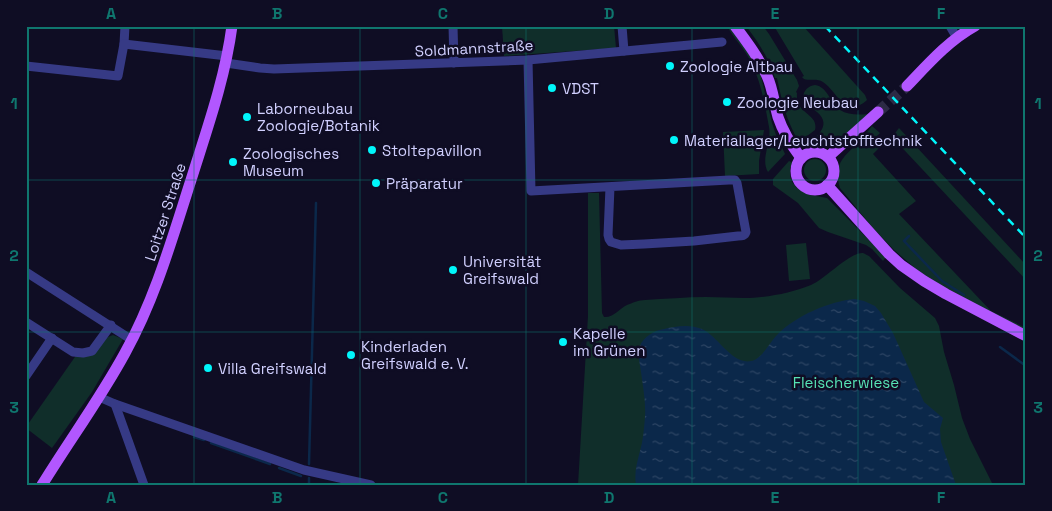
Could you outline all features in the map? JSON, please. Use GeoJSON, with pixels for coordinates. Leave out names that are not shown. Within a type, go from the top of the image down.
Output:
{"type":"FeatureCollection","features":[{"type":"Feature","properties":{"kind":"main road","name":"Loitzer Straße"},"geometry":{"type":"LineString","coordinates":[[42,485],[99,397],[132,340],[147,308],[215,107],[222,81],[232,26]]}},
{"type":"Feature","properties":{"kind":"main road"},"geometry":{"type":"LineString","coordinates":[[735,26],[766,74],[772,88],[779,120],[801,158]]}},
{"type":"Feature","properties":{"kind":"main road"},"geometry":{"type":"LineString","coordinates":[[906,86],[941,50],[969,28]]}},
{"type":"Feature","properties":{"kind":"main road"},"geometry":{"type":"LineString","coordinates":[[828,157],[878,112]]}},
{"type":"Feature","properties":{"kind":"main road"},"geometry":{"type":"LineString","coordinates":[[813,152],[818,152],[828,157],[834,169],[831,181],[827,186],[815,190],[803,185],[799,180],[796,168],[801,158],[813,152]]}},
{"type":"Feature","properties":{"kind":"main road"},"geometry":{"type":"LineString","coordinates":[[827,186],[901,265],[946,294],[1026,336]]}},
{"type":"Feature","properties":{"kind":"street"},"geometry":{"type":"LineString","coordinates":[[26,66],[118,76],[124,44],[125,26]]}},
{"type":"Feature","properties":{"kind":"street"},"geometry":{"type":"LineString","coordinates":[[453,26],[454,63]]}},
{"type":"Feature","properties":{"kind":"street"},"geometry":{"type":"LineString","coordinates":[[622,26],[624,51]]}},
{"type":"Feature","properties":{"kind":"street"},"geometry":{"type":"LineString","coordinates":[[950,26],[956,38]]}},
{"type":"Feature","properties":{"kind":"street","name":"Soldmannstraße"},"geometry":{"type":"LineString","coordinates":[[124,44],[226,59],[260,68],[274,69],[528,60],[722,42]]}},
{"type":"Feature","properties":{"kind":"street"},"geometry":{"type":"LineString","coordinates":[[528,60],[531,191],[735,180],[746,232],[743,236],[694,241],[615,244],[609,239],[608,235],[610,187]]}},
{"type":"Feature","properties":{"kind":"street"},"geometry":{"type":"LineString","coordinates":[[26,272],[132,340]]}},
{"type":"Feature","properties":{"kind":"street"},"geometry":{"type":"LineString","coordinates":[[26,322],[74,352],[83,353],[92,351],[110,325]]}},
{"type":"Feature","properties":{"kind":"street"},"geometry":{"type":"LineString","coordinates":[[26,376],[52,338]]}},
{"type":"Feature","properties":{"kind":"street"},"geometry":{"type":"LineString","coordinates":[[99,397],[304,470],[371,485]]}},
{"type":"Feature","properties":{"kind":"street"},"geometry":{"type":"LineString","coordinates":[[116,404],[144,485]]}},
{"type":"Feature","properties":{"kind":"green space"},"geometry":{"type":"Polygon","coordinates":[[[502,26],[614,26],[616,48],[504,56],[502,26]]]}},
{"type":"Feature","properties":{"kind":"green space"},"geometry":{"type":"Polygon","coordinates":[[[727,26],[734,26],[759,68],[772,123],[785,154],[768,172],[765,162],[769,127],[760,86],[749,57],[727,26]]]}},
{"type":"Feature","properties":{"kind":"green space"},"geometry":{"type":"Polygon","coordinates":[[[746,26],[763,26],[797,80],[799,86],[796,92],[797,100],[803,110],[814,120],[815,124],[815,130],[799,142],[785,111],[777,78],[775,78],[763,50],[746,26]]]}},
{"type":"Feature","properties":{"kind":"green space"},"geometry":{"type":"Polygon","coordinates":[[[774,26],[803,26],[865,95],[867,100],[853,107],[847,105],[823,82],[804,79],[774,26]]]}},
{"type":"Feature","properties":{"kind":"green space"},"geometry":{"type":"Polygon","coordinates":[[[815,85],[826,92],[840,110],[853,114],[868,114],[840,139],[824,149],[804,146],[818,135],[823,127],[822,117],[807,104],[803,97],[804,92],[810,86],[815,85]]]}},
{"type":"Feature","properties":{"kind":"green space"},"geometry":{"type":"Polygon","coordinates":[[[872,126],[880,133],[876,137],[877,141],[882,145],[873,154],[916,201],[899,214],[991,311],[1026,328],[1021,329],[930,279],[915,268],[873,228],[840,188],[838,168],[840,163],[872,126]]]}},
{"type":"Feature","properties":{"kind":"green space"},"geometry":{"type":"Polygon","coordinates":[[[899,128],[1026,265],[1026,280],[892,137],[899,128]]]}},
{"type":"Feature","properties":{"kind":"green space"},"geometry":{"type":"Polygon","coordinates":[[[764,130],[759,174],[725,176],[723,132],[764,130]]]}},
{"type":"Feature","properties":{"kind":"green space"},"geometry":{"type":"Polygon","coordinates":[[[815,159],[823,162],[826,170],[823,178],[815,181],[807,178],[804,170],[807,162],[815,159]]]}},
{"type":"Feature","properties":{"kind":"green space"},"geometry":{"type":"Polygon","coordinates":[[[789,161],[793,163],[790,168],[790,175],[792,182],[797,188],[811,195],[827,198],[886,257],[883,261],[866,245],[819,228],[798,203],[773,185],[773,179],[789,161]]]}},
{"type":"Feature","properties":{"kind":"green space","name":"Fleischerwiese"},"geometry":{"type":"Polygon","coordinates":[[[588,193],[599,193],[602,313],[604,317],[613,315],[627,305],[643,300],[698,297],[752,298],[787,293],[817,282],[851,257],[863,253],[869,256],[900,288],[935,318],[939,326],[962,418],[970,439],[993,485],[578,485],[588,316],[588,193]]]}},
{"type":"Feature","properties":{"kind":"green space"},"geometry":{"type":"Polygon","coordinates":[[[806,243],[810,279],[789,281],[786,245],[806,243]]]}},
{"type":"Feature","properties":{"kind":"green space"},"geometry":{"type":"Polygon","coordinates":[[[113,335],[123,339],[92,392],[52,448],[26,427],[77,354],[113,335]]]}},
{"type":"Feature","properties":{"kind":"water","name":"Fleischerwiese"},"geometry":{"type":"Polygon","coordinates":[[[855,299],[875,306],[881,313],[893,333],[924,402],[943,418],[940,429],[941,442],[956,485],[636,485],[635,480],[643,439],[645,412],[639,352],[640,346],[650,334],[673,327],[697,327],[708,333],[738,359],[751,361],[762,354],[784,328],[803,316],[824,306],[855,299]]]}},
{"type":"Feature","properties":{"kind":"waterway"},"geometry":{"type":"LineString","coordinates":[[309,464],[316,203]]}},
{"type":"Feature","properties":{"kind":"waterway"},"geometry":{"type":"LineString","coordinates":[[909,236],[904,241],[942,281],[964,295]]}},
{"type":"Feature","properties":{"kind":"waterway"},"geometry":{"type":"LineString","coordinates":[[1000,347],[1026,366]]}},
{"type":"Feature","properties":{"kind":"waterway"},"geometry":{"type":"LineString","coordinates":[[194,437],[204,440]]}},
{"type":"Feature","properties":{"kind":"waterway"},"geometry":{"type":"LineString","coordinates":[[211,443],[270,464]]}},
{"type":"Feature","properties":{"kind":"waterway"},"geometry":{"type":"LineString","coordinates":[[279,468],[301,476]]}},
{"type":"Feature","properties":{"kind":"waterway"},"geometry":{"type":"LineString","coordinates":[[309,478],[309,485]]}},
{"type":"Feature","properties":{"kind":"tunnel"},"geometry":{"type":"LineString","coordinates":[[878,112],[907,86]]}},
{"type":"Feature","properties":{"kind":"railway"},"geometry":{"type":"LineString","coordinates":[[825,26],[1026,238]]}},
{"type":"Feature","properties":{"kind":"place","name":"Zoologie Altbau"},"geometry":{"type":"Point","coordinates":[670,66]}},
{"type":"Feature","properties":{"kind":"place","name":"VDST"},"geometry":{"type":"Point","coordinates":[552,88]}},
{"type":"Feature","properties":{"kind":"place","name":"Zoologie Neubau"},"geometry":{"type":"Point","coordinates":[727,102]}},
{"type":"Feature","properties":{"kind":"place","name":"Laborneubau Zoologie/Botanik"},"geometry":{"type":"Point","coordinates":[247,117]}},
{"type":"Feature","properties":{"kind":"place","name":"Materiallager/Leuchtstofftechnik"},"geometry":{"type":"Point","coordinates":[674,140]}},
{"type":"Feature","properties":{"kind":"place","name":"Stoltepavillon"},"geometry":{"type":"Point","coordinates":[372,150]}},
{"type":"Feature","properties":{"kind":"place","name":"Zoologisches Museum"},"geometry":{"type":"Point","coordinates":[233,162]}},
{"type":"Feature","properties":{"kind":"place","name":"Präparatur"},"geometry":{"type":"Point","coordinates":[376,183]}},
{"type":"Feature","properties":{"kind":"place","name":"Universität Greifswald"},"geometry":{"type":"Point","coordinates":[453,270]}},
{"type":"Feature","properties":{"kind":"place","name":"Kapelle im Grünen"},"geometry":{"type":"Point","coordinates":[563,342]}},
{"type":"Feature","properties":{"kind":"place","name":"Kinderladen Greifswald e. V."},"geometry":{"type":"Point","coordinates":[351,355]}},
{"type":"Feature","properties":{"kind":"place","name":"Villa Greifswald"},"geometry":{"type":"Point","coordinates":[208,368]}}]}
